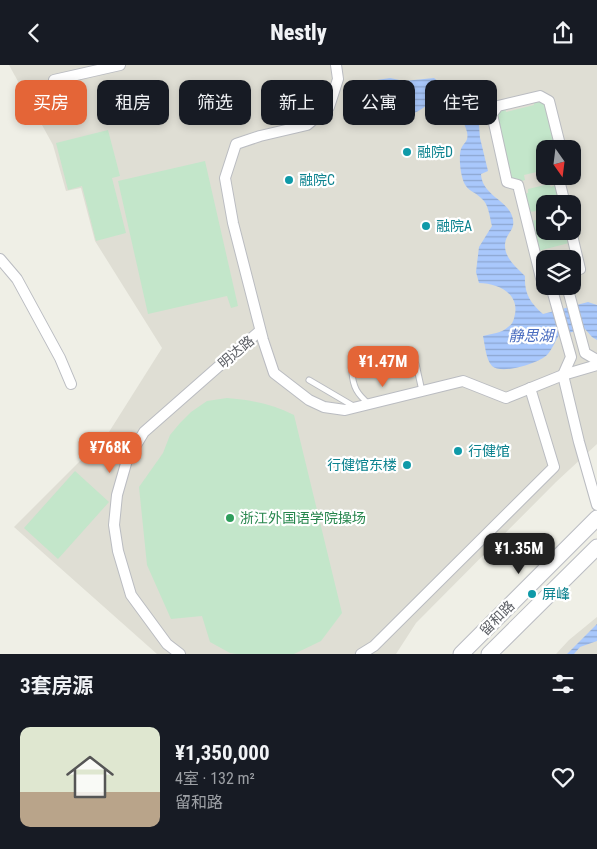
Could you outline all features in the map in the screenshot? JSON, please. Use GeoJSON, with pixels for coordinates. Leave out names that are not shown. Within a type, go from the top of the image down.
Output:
{"type":"FeatureCollection","features":[{"type":"Feature","properties":{"kind":"main road","name":"留和路"},"geometry":{"type":"LineString","coordinates":[[462,654],[597,518]]}},
{"type":"Feature","properties":{"kind":"main road","name":"留和路"},"geometry":{"type":"LineString","coordinates":[[489,654],[597,547]]}},
{"type":"Feature","properties":{"kind":"street"},"geometry":{"type":"LineString","coordinates":[[54,80],[120,65]]}},
{"type":"Feature","properties":{"kind":"street","name":"明达路"},"geometry":{"type":"LineString","coordinates":[[180,654],[167,644],[131,595],[118,551],[114,525],[117,495],[127,460],[144,432],[260,331],[233,223],[225,178],[236,145],[307,125],[329,107],[338,79],[336,65]]}},
{"type":"Feature","properties":{"kind":"street"},"geometry":{"type":"LineString","coordinates":[[536,258],[518,185],[508,182],[492,114],[498,106],[540,96],[549,101],[559,140]]}},
{"type":"Feature","properties":{"kind":"street"},"geometry":{"type":"LineString","coordinates":[[0,259],[17,279],[60,358],[71,383]]}},
{"type":"Feature","properties":{"kind":"street"},"geometry":{"type":"LineString","coordinates":[[554,295],[571,357],[564,375],[579,442],[597,505]]}},
{"type":"Feature","properties":{"kind":"street"},"geometry":{"type":"LineString","coordinates":[[569,295],[585,353],[597,360]]}},
{"type":"Feature","properties":{"kind":"street"},"geometry":{"type":"LineString","coordinates":[[260,331],[274,373],[309,399],[324,407],[345,410],[462,381],[506,398],[564,375],[597,365]]}},
{"type":"Feature","properties":{"kind":"street"},"geometry":{"type":"LineString","coordinates":[[361,654],[374,646],[554,467],[530,388]]}},
{"type":"Feature","properties":{"kind":"lane"},"geometry":{"type":"LineString","coordinates":[[369,404],[357,394],[352,383],[352,372],[395,358],[410,356],[416,364],[422,391]]}},
{"type":"Feature","properties":{"kind":"lane"},"geometry":{"type":"LineString","coordinates":[[309,380],[355,408]]}},
{"type":"Feature","properties":{"kind":"shaded area"},"geometry":{"type":"Polygon","coordinates":[[[9,65],[597,65],[597,444],[556,482],[416,623],[396,654],[157,654],[14,527],[109,432],[162,348],[95,241],[81,188],[66,191],[53,145],[42,125],[87,125],[87,80],[17,80],[9,65]]]}},
{"type":"Feature","properties":{"kind":"shaded area"},"geometry":{"type":"Polygon","coordinates":[[[597,617],[597,654],[556,654],[569,640],[597,617]]]}},
{"type":"Feature","properties":{"kind":"green space"},"geometry":{"type":"Polygon","coordinates":[[[540,100],[546,105],[554,140],[536,140],[536,172],[524,175],[525,180],[518,182],[511,180],[497,113],[505,108],[506,112],[534,105],[533,101],[540,100]]]}},
{"type":"Feature","properties":{"kind":"green space"},"geometry":{"type":"Polygon","coordinates":[[[108,130],[120,176],[112,178],[126,233],[96,241],[82,186],[68,190],[56,143],[108,130]]]}},
{"type":"Feature","properties":{"kind":"green space"},"geometry":{"type":"Polygon","coordinates":[[[205,161],[238,306],[231,308],[227,296],[148,314],[118,181],[205,161]]]}},
{"type":"Feature","properties":{"kind":"green space"},"geometry":{"type":"Polygon","coordinates":[[[555,185],[558,195],[536,195],[536,211],[528,212],[524,194],[528,193],[528,189],[555,185]]]}},
{"type":"Feature","properties":{"kind":"green space"},"geometry":{"type":"Polygon","coordinates":[[[536,220],[536,240],[568,240],[569,243],[538,250],[531,221],[536,220]]]}},
{"type":"Feature","properties":{"kind":"green space","name":"浙江外国语学院操场"},"geometry":{"type":"Polygon","coordinates":[[[227,398],[262,403],[294,415],[342,613],[321,641],[294,654],[230,653],[210,642],[202,616],[171,619],[147,565],[139,487],[163,453],[170,435],[180,423],[191,412],[207,401],[227,398]]]}},
{"type":"Feature","properties":{"kind":"green space"},"geometry":{"type":"Polygon","coordinates":[[[75,471],[109,502],[58,559],[24,528],[75,471]]]}},
{"type":"Feature","properties":{"kind":"water","name":"静思湖"},"geometry":{"type":"Polygon","coordinates":[[[390,78],[399,80],[377,80],[390,78]]]}},
{"type":"Feature","properties":{"kind":"water","name":"静思湖"},"geometry":{"type":"Polygon","coordinates":[[[434,78],[436,80],[425,80],[425,107],[415,113],[414,80],[434,78]]]}},
{"type":"Feature","properties":{"kind":"water","name":"静思湖"},"geometry":{"type":"Polygon","coordinates":[[[479,125],[488,171],[481,174],[482,181],[490,192],[509,210],[512,216],[513,225],[506,240],[505,249],[512,262],[525,276],[529,297],[543,314],[588,302],[597,305],[597,340],[585,329],[559,335],[547,355],[520,367],[504,369],[492,366],[490,363],[483,336],[500,332],[510,326],[514,320],[515,307],[514,300],[510,295],[499,287],[479,283],[476,272],[479,247],[492,226],[486,204],[467,187],[463,179],[460,157],[461,149],[467,138],[465,126],[479,125]]]}},
{"type":"Feature","properties":{"kind":"water"},"geometry":{"type":"Polygon","coordinates":[[[597,624],[597,641],[580,647],[574,654],[567,654],[597,624]]]}},
{"type":"Feature","properties":{"kind":"place","name":"融院D"},"geometry":{"type":"Point","coordinates":[407,152]}},
{"type":"Feature","properties":{"kind":"place","name":"融院C"},"geometry":{"type":"Point","coordinates":[289,180]}},
{"type":"Feature","properties":{"kind":"place","name":"融院A"},"geometry":{"type":"Point","coordinates":[426,226]}},
{"type":"Feature","properties":{"kind":"place","name":"行健馆"},"geometry":{"type":"Point","coordinates":[458,451]}},
{"type":"Feature","properties":{"kind":"place","name":"行健馆东楼"},"geometry":{"type":"Point","coordinates":[407,465]}},
{"type":"Feature","properties":{"kind":"place","name":"浙江外国语学院操场"},"geometry":{"type":"Point","coordinates":[230,518]}},
{"type":"Feature","properties":{"kind":"place","name":"屏峰"},"geometry":{"type":"Point","coordinates":[532,594]}}]}
